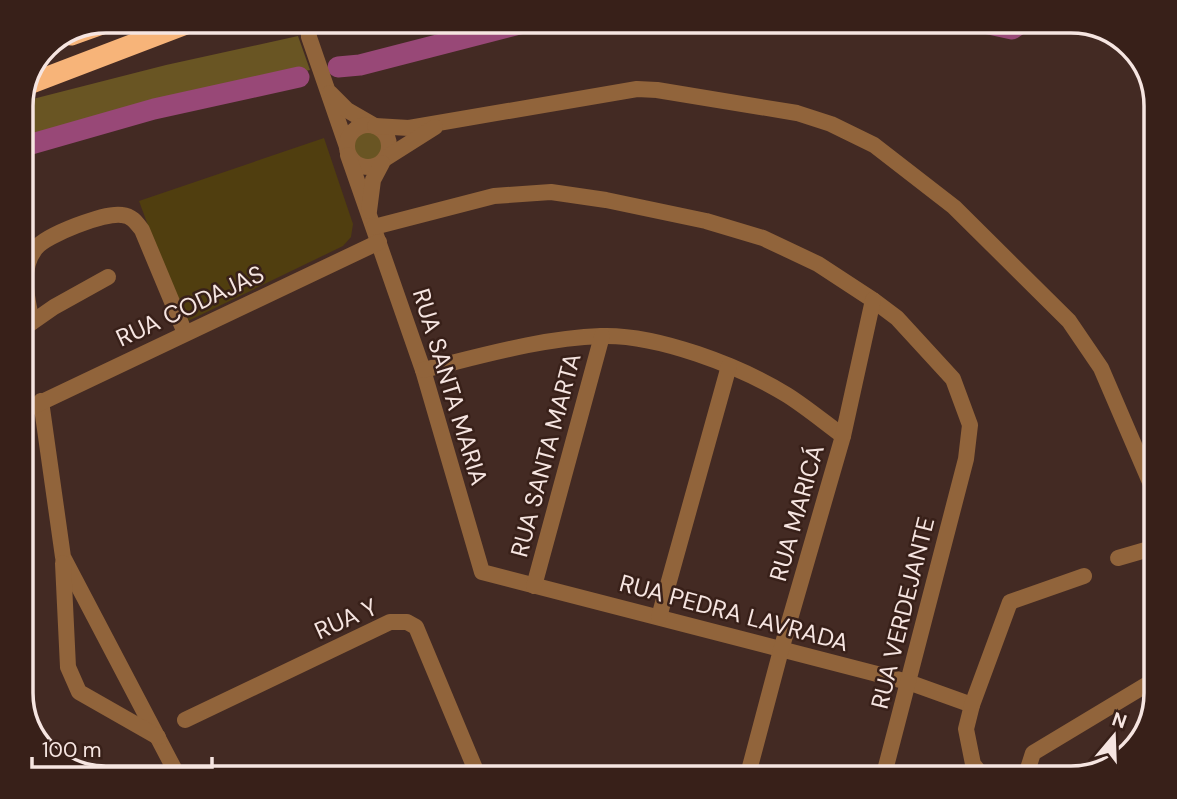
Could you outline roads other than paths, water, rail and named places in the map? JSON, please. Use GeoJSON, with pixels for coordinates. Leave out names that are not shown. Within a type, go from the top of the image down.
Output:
{"type":"FeatureCollection","features":[{"type":"Feature","properties":{"kind":"highway"},"geometry":{"type":"LineString","coordinates":[[38,82],[163,33]]}},
{"type":"Feature","properties":{"kind":"street","name":"RUA SANTA MARIA"},"geometry":{"type":"LineString","coordinates":[[309,33],[423,370],[482,572]]}},
{"type":"Feature","properties":{"kind":"street","name":"RUA SANTA MARIA"},"geometry":{"type":"LineString","coordinates":[[326,85],[347,110],[374,126]]}},
{"type":"Feature","properties":{"kind":"street"},"geometry":{"type":"LineString","coordinates":[[440,124],[369,168],[352,160],[347,151],[350,134],[360,126],[409,128],[440,124],[637,89],[657,89],[797,113],[860,137],[954,207],[1069,321],[1101,368],[1144,468]]}},
{"type":"Feature","properties":{"kind":"street"},"geometry":{"type":"LineString","coordinates":[[374,126],[388,138],[389,152],[384,161]]}},
{"type":"Feature","properties":{"kind":"street","name":"RUA SANTA MARIA"},"geometry":{"type":"LineString","coordinates":[[374,228],[373,180],[384,161]]}},
{"type":"Feature","properties":{"kind":"street","name":"RUA CODAJAS"},"geometry":{"type":"LineString","coordinates":[[33,405],[185,333],[374,228],[494,196],[551,192],[606,200],[706,221],[763,238],[818,264],[873,300]]}},
{"type":"Feature","properties":{"kind":"street"},"geometry":{"type":"LineString","coordinates":[[33,252],[36,246],[48,239],[100,217],[120,214],[133,218],[142,230],[185,333]]}},
{"type":"Feature","properties":{"kind":"street"},"geometry":{"type":"LineString","coordinates":[[33,322],[108,277]]}},
{"type":"Feature","properties":{"kind":"street","name":"RUA MARICÁ"},"geometry":{"type":"LineString","coordinates":[[750,766],[780,650],[843,436],[873,300]]}},
{"type":"Feature","properties":{"kind":"street","name":"RUA VERDEJANTE"},"geometry":{"type":"LineString","coordinates":[[873,300],[897,318],[953,379],[970,425],[966,459],[886,766]]}},
{"type":"Feature","properties":{"kind":"street"},"geometry":{"type":"LineString","coordinates":[[423,370],[524,346],[601,336],[642,340],[667,345],[729,366],[787,395],[843,436]]}},
{"type":"Feature","properties":{"kind":"street","name":"RUA SANTA MARTA"},"geometry":{"type":"LineString","coordinates":[[534,586],[601,336]]}},
{"type":"Feature","properties":{"kind":"street"},"geometry":{"type":"LineString","coordinates":[[659,617],[729,366]]}},
{"type":"Feature","properties":{"kind":"street"},"geometry":{"type":"LineString","coordinates":[[41,401],[63,557],[68,667],[79,692],[158,737]]}},
{"type":"Feature","properties":{"kind":"street"},"geometry":{"type":"LineString","coordinates":[[1118,558],[1144,550]]}},
{"type":"Feature","properties":{"kind":"street"},"geometry":{"type":"LineString","coordinates":[[63,557],[173,766]]}},
{"type":"Feature","properties":{"kind":"street","name":"RUA PEDRA LAVRADA"},"geometry":{"type":"LineString","coordinates":[[482,572],[908,682],[972,705]]}},
{"type":"Feature","properties":{"kind":"street"},"geometry":{"type":"LineString","coordinates":[[975,766],[967,729],[972,705],[1010,602],[1084,576]]}},
{"type":"Feature","properties":{"kind":"street","name":"RUA Y"},"geometry":{"type":"LineString","coordinates":[[185,720],[390,622],[407,622],[416,627],[474,766]]}},
{"type":"Feature","properties":{"kind":"street"},"geometry":{"type":"LineString","coordinates":[[1029,766],[1033,753],[1144,686]]}},
{"type":"Feature","properties":{"kind":"waterway"},"geometry":{"type":"LineString","coordinates":[[338,67],[360,65],[484,33]]}},
{"type":"Feature","properties":{"kind":"waterway"},"geometry":{"type":"LineString","coordinates":[[33,144],[154,109],[299,77]]}}]}
